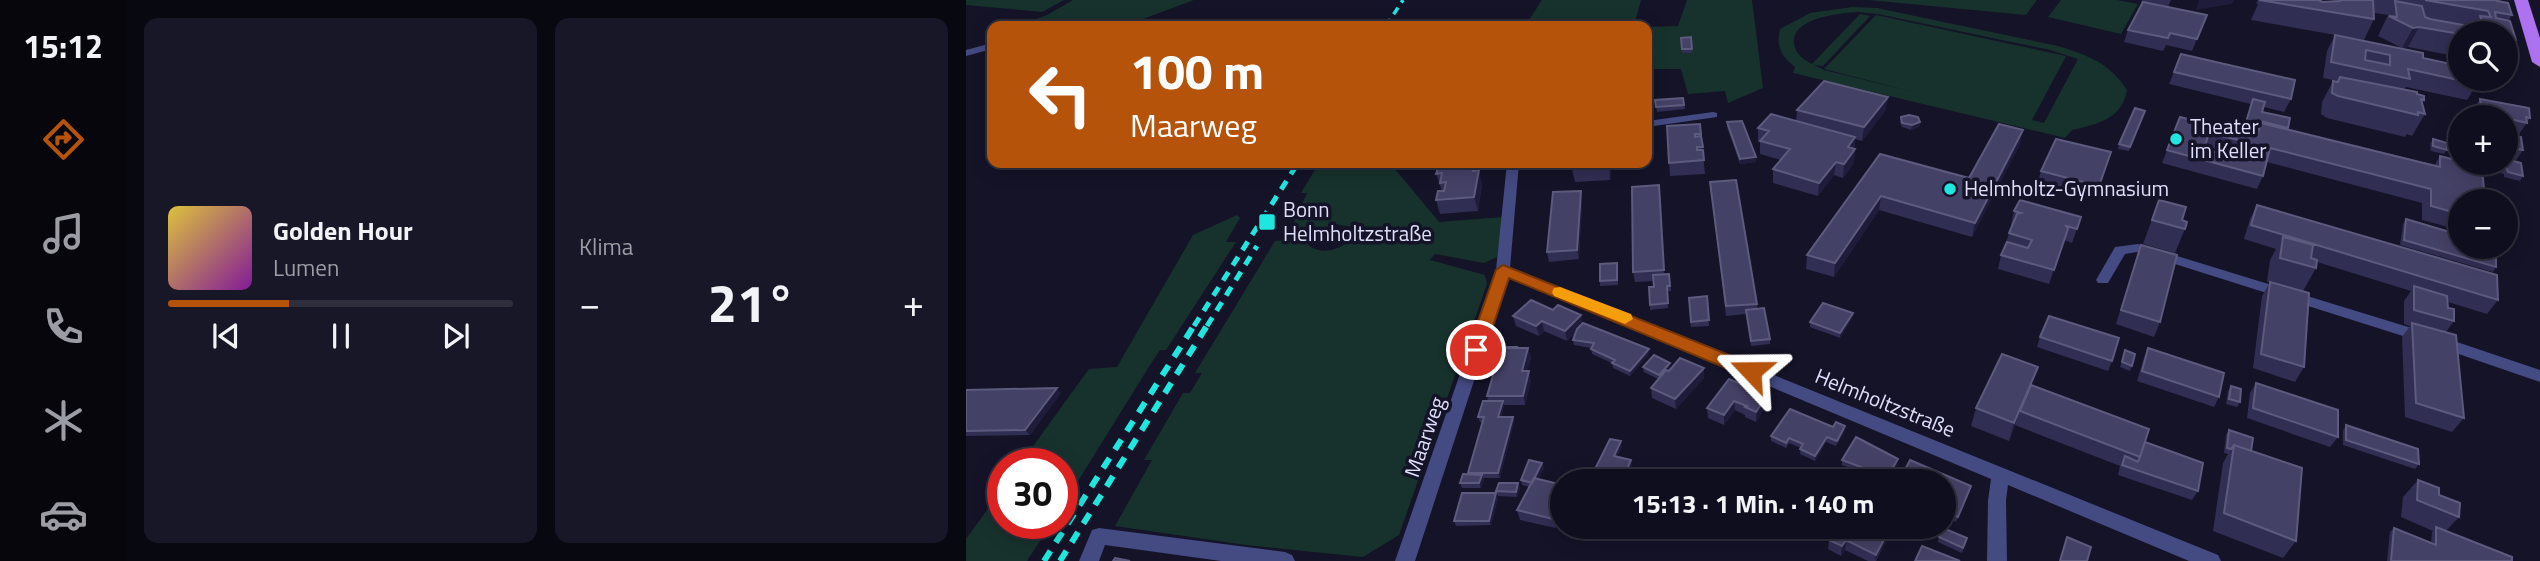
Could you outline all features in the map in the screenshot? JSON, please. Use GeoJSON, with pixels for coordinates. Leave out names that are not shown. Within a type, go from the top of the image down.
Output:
{"type":"FeatureCollection","features":[{"type":"Feature","properties":{"kind":"main road"},"geometry":{"type":"LineString","coordinates":[[2521,0],[2540,62]]}},
{"type":"Feature","properties":{"kind":"street"},"geometry":{"type":"LineString","coordinates":[[966,54],[987,48]]}},
{"type":"Feature","properties":{"kind":"street"},"geometry":{"type":"LineString","coordinates":[[966,54],[987,55]]}},
{"type":"Feature","properties":{"kind":"street"},"geometry":{"type":"LineString","coordinates":[[1652,123],[1713,115]]}},
{"type":"Feature","properties":{"kind":"street","name":"Maarweg"},"geometry":{"type":"LineString","coordinates":[[1405,561],[1503,270],[1513,168]]}},
{"type":"Feature","properties":{"kind":"street"},"geometry":{"type":"LineString","coordinates":[[2103,280],[2120,250],[2138,248],[2540,376]]}},
{"type":"Feature","properties":{"kind":"street","name":"Helmholtzstraße"},"geometry":{"type":"LineString","coordinates":[[1503,270],[2211,561]]}},
{"type":"Feature","properties":{"kind":"street"},"geometry":{"type":"LineString","coordinates":[[1997,561],[1997,500],[2001,474]]}},
{"type":"Feature","properties":{"kind":"street"},"geometry":{"type":"LineString","coordinates":[[1089,561],[1099,536],[1285,561]]}},
{"type":"Feature","properties":{"kind":"green space"},"geometry":{"type":"Polygon","coordinates":[[[966,0],[1064,0],[1042,12],[966,5],[966,0]]]}},
{"type":"Feature","properties":{"kind":"green space"},"geometry":{"type":"Polygon","coordinates":[[[1073,0],[1194,0],[1137,21],[1031,21],[1073,0]]]}},
{"type":"Feature","properties":{"kind":"green space"},"geometry":{"type":"Polygon","coordinates":[[[1542,0],[1641,0],[1635,21],[1528,21],[1542,0]]]}},
{"type":"Feature","properties":{"kind":"green space"},"geometry":{"type":"Polygon","coordinates":[[[1687,0],[1752,0],[1763,88],[1728,103],[1725,91],[1688,94],[1681,69],[1652,69],[1652,27],[1678,26],[1687,0]]]}},
{"type":"Feature","properties":{"kind":"green space"},"geometry":{"type":"Polygon","coordinates":[[[1868,0],[2037,0],[2026,15],[1868,0]]]}},
{"type":"Feature","properties":{"kind":"green space"},"geometry":{"type":"Polygon","coordinates":[[[2061,0],[2117,0],[2138,4],[2121,34],[2048,17],[2061,0]]]}},
{"type":"Feature","properties":{"kind":"green space"},"geometry":{"type":"Polygon","coordinates":[[[1852,7],[1877,8],[2058,46],[2097,61],[2113,73],[2127,90],[2120,108],[2114,114],[2100,122],[2072,130],[2065,138],[1793,73],[1795,67],[1786,59],[1779,46],[1780,29],[1810,13],[1852,7]],[[1850,13],[1808,23],[1795,35],[1796,50],[1812,64],[1860,14],[1870,16],[1823,66],[1814,65],[1824,70],[1922,94],[1824,69],[1876,15],[2066,56],[2032,120],[2044,123],[2078,59],[2050,50],[1878,14],[1850,13]]]}},
{"type":"Feature","properties":{"kind":"green space"},"geometry":{"type":"Polygon","coordinates":[[[1316,168],[1395,168],[1439,222],[1503,217],[1497,257],[1484,263],[1435,254],[1430,260],[1485,275],[1487,284],[1399,535],[1363,557],[1246,545],[1115,526],[1152,460],[1144,460],[1183,393],[1190,393],[1202,373],[1195,373],[1275,241],[1286,240],[1307,193],[1301,193],[1316,168]],[[1335,224],[1314,232],[1308,241],[1309,246],[1330,250],[1351,240],[1354,231],[1352,227],[1335,224]]]}},
{"type":"Feature","properties":{"kind":"green space"},"geometry":{"type":"Polygon","coordinates":[[[1237,215],[1240,218],[1226,242],[1236,242],[1166,350],[1160,350],[1150,365],[1078,481],[1078,448],[1032,448],[1089,369],[1117,367],[1193,235],[1237,215]]]}},
{"type":"Feature","properties":{"kind":"green space"},"geometry":{"type":"Polygon","coordinates":[[[987,510],[987,539],[1041,539],[1027,561],[966,561],[966,539],[987,510]]]}},
{"type":"Feature","properties":{"kind":"building"},"geometry":{"type":"Polygon","coordinates":[[[2259,0],[2373,0],[2374,19],[2259,0]]]}},
{"type":"Feature","properties":{"kind":"building"},"geometry":{"type":"Polygon","coordinates":[[[2425,0],[2497,0],[2508,3],[2512,15],[2495,12],[2496,18],[2510,21],[2482,21],[2480,16],[2491,17],[2488,11],[2425,0]]]}},
{"type":"Feature","properties":{"kind":"building"},"geometry":{"type":"Polygon","coordinates":[[[2395,1],[2422,6],[2425,17],[2448,22],[2448,32],[2413,28],[2389,16],[2397,17],[2395,1]]]}},
{"type":"Feature","properties":{"kind":"building"},"geometry":{"type":"Polygon","coordinates":[[[2143,2],[2207,15],[2197,39],[2170,33],[2168,38],[2128,30],[2143,2]]]}},
{"type":"Feature","properties":{"kind":"building"},"geometry":{"type":"Polygon","coordinates":[[[2335,35],[2423,53],[2423,58],[2448,63],[2448,78],[2408,69],[2410,79],[2331,62],[2335,35]],[[2366,50],[2365,60],[2390,65],[2390,55],[2366,50]]]}},
{"type":"Feature","properties":{"kind":"building"},"geometry":{"type":"Polygon","coordinates":[[[1691,37],[1692,49],[1682,49],[1681,38],[1691,37]]]}},
{"type":"Feature","properties":{"kind":"building"},"geometry":{"type":"Polygon","coordinates":[[[2181,54],[2295,80],[2291,99],[2174,72],[2181,54]]]}},
{"type":"Feature","properties":{"kind":"building"},"geometry":{"type":"Polygon","coordinates":[[[2340,77],[2417,92],[2424,96],[2424,100],[2421,99],[2425,114],[2418,112],[2418,115],[2338,96],[2332,93],[2333,81],[2338,82],[2340,77]]]}},
{"type":"Feature","properties":{"kind":"building"},"geometry":{"type":"Polygon","coordinates":[[[1824,81],[1888,97],[1864,127],[1797,110],[1824,81]]]}},
{"type":"Feature","properties":{"kind":"building"},"geometry":{"type":"Polygon","coordinates":[[[1683,98],[1684,105],[1656,107],[1655,100],[1683,98]]]}},
{"type":"Feature","properties":{"kind":"building"},"geometry":{"type":"Polygon","coordinates":[[[2253,99],[2265,102],[2262,112],[2290,118],[2288,128],[2260,121],[2256,136],[2243,132],[2253,99]]]}},
{"type":"Feature","properties":{"kind":"building"},"geometry":{"type":"Polygon","coordinates":[[[2480,99],[2513,105],[2481,105],[2480,99]]]}},
{"type":"Feature","properties":{"kind":"building"},"geometry":{"type":"Polygon","coordinates":[[[2518,106],[2529,108],[2530,118],[2526,117],[2527,123],[2518,121],[2518,106]]]}},
{"type":"Feature","properties":{"kind":"building"},"geometry":{"type":"Polygon","coordinates":[[[2135,108],[2145,111],[2130,147],[2119,144],[2135,108]]]}},
{"type":"Feature","properties":{"kind":"building"},"geometry":{"type":"Polygon","coordinates":[[[1771,114],[1855,137],[1848,147],[1855,149],[1844,164],[1836,162],[1819,183],[1773,169],[1790,149],[1760,141],[1769,131],[1758,128],[1771,114]]]}},
{"type":"Feature","properties":{"kind":"building"},"geometry":{"type":"Polygon","coordinates":[[[1901,117],[1918,117],[1920,122],[1912,125],[1902,123],[1901,117]]]}},
{"type":"Feature","properties":{"kind":"building"},"geometry":{"type":"Polygon","coordinates":[[[2180,117],[2257,136],[2261,123],[2440,167],[2440,156],[2448,158],[2448,175],[2483,175],[2484,189],[2448,189],[2448,211],[2431,206],[2431,189],[2270,148],[2263,176],[2167,150],[2180,117]],[[2209,133],[2204,149],[2238,158],[2243,141],[2209,133]]]}},
{"type":"Feature","properties":{"kind":"building"},"geometry":{"type":"Polygon","coordinates":[[[1742,121],[1756,157],[1740,159],[1727,122],[1742,121]]]}},
{"type":"Feature","properties":{"kind":"building"},"geometry":{"type":"Polygon","coordinates":[[[1700,124],[1701,134],[1695,134],[1695,137],[1701,136],[1703,147],[1697,147],[1697,150],[1703,150],[1704,160],[1669,163],[1667,126],[1700,124]]]}},
{"type":"Feature","properties":{"kind":"building"},"geometry":{"type":"Polygon","coordinates":[[[1999,124],[2023,130],[1975,223],[1881,196],[1835,263],[1807,255],[1880,154],[1969,178],[1999,124]]]}},
{"type":"Feature","properties":{"kind":"building"},"geometry":{"type":"Polygon","coordinates":[[[2518,136],[2521,137],[2523,150],[2518,149],[2518,136]]]}},
{"type":"Feature","properties":{"kind":"building"},"geometry":{"type":"Polygon","coordinates":[[[2056,139],[2111,152],[2099,186],[2041,171],[2056,139]]]}},
{"type":"Feature","properties":{"kind":"building"},"geometry":{"type":"Polygon","coordinates":[[[2433,139],[2447,143],[2447,150],[2433,146],[2433,139]]]}},
{"type":"Feature","properties":{"kind":"building"},"geometry":{"type":"Polygon","coordinates":[[[2518,162],[2521,163],[2523,176],[2518,175],[2518,162]]]}},
{"type":"Feature","properties":{"kind":"building"},"geometry":{"type":"Polygon","coordinates":[[[1438,168],[1479,170],[1474,197],[1436,200],[1438,191],[1444,191],[1446,182],[1440,183],[1442,173],[1436,174],[1438,168]]]}},
{"type":"Feature","properties":{"kind":"building"},"geometry":{"type":"Polygon","coordinates":[[[1736,180],[1757,304],[1726,306],[1710,182],[1736,180]]]}},
{"type":"Feature","properties":{"kind":"building"},"geometry":{"type":"Polygon","coordinates":[[[1659,185],[1664,270],[1633,272],[1632,187],[1659,185]]]}},
{"type":"Feature","properties":{"kind":"building"},"geometry":{"type":"Polygon","coordinates":[[[1581,191],[1577,250],[1547,252],[1553,192],[1581,191]]]}},
{"type":"Feature","properties":{"kind":"building"},"geometry":{"type":"Polygon","coordinates":[[[2020,200],[2081,217],[2077,229],[2066,226],[2068,229],[2054,270],[2001,255],[2007,242],[2028,248],[2032,240],[2009,233],[2017,214],[2021,213],[2014,211],[2020,200]]]}},
{"type":"Feature","properties":{"kind":"building"},"geometry":{"type":"Polygon","coordinates":[[[2159,200],[2186,207],[2182,220],[2187,222],[2185,229],[2152,220],[2159,200]]]}},
{"type":"Feature","properties":{"kind":"building"},"geometry":{"type":"Polygon","coordinates":[[[2257,205],[2497,275],[2498,300],[2251,225],[2257,205]]]}},
{"type":"Feature","properties":{"kind":"building"},"geometry":{"type":"Polygon","coordinates":[[[2406,219],[2448,231],[2448,253],[2404,240],[2406,219]]]}},
{"type":"Feature","properties":{"kind":"building"},"geometry":{"type":"Polygon","coordinates":[[[2283,237],[2313,245],[2311,258],[2317,260],[2316,268],[2280,258],[2283,237]]]}},
{"type":"Feature","properties":{"kind":"building"},"geometry":{"type":"Polygon","coordinates":[[[2141,245],[2177,255],[2160,322],[2121,310],[2141,245]]]}},
{"type":"Feature","properties":{"kind":"building"},"geometry":{"type":"Polygon","coordinates":[[[2469,259],[2496,259],[2496,267],[2469,259]]]}},
{"type":"Feature","properties":{"kind":"building"},"geometry":{"type":"Polygon","coordinates":[[[1617,263],[1617,280],[1600,281],[1600,264],[1617,263]]]}},
{"type":"Feature","properties":{"kind":"building"},"geometry":{"type":"Polygon","coordinates":[[[1669,274],[1668,303],[1650,305],[1649,287],[1654,287],[1653,275],[1669,274]]]}},
{"type":"Feature","properties":{"kind":"building"},"geometry":{"type":"Polygon","coordinates":[[[2270,282],[2309,293],[2304,367],[2261,354],[2270,282]]]}},
{"type":"Feature","properties":{"kind":"building"},"geometry":{"type":"Polygon","coordinates":[[[2414,286],[2447,296],[2448,308],[2454,309],[2454,321],[2414,310],[2414,286]]]}},
{"type":"Feature","properties":{"kind":"building"},"geometry":{"type":"Polygon","coordinates":[[[1707,296],[1709,320],[1691,322],[1689,298],[1707,296]]]}},
{"type":"Feature","properties":{"kind":"building"},"geometry":{"type":"Polygon","coordinates":[[[1531,300],[1553,310],[1558,305],[1581,315],[1565,331],[1542,321],[1536,326],[1513,316],[1531,300]]]}},
{"type":"Feature","properties":{"kind":"building"},"geometry":{"type":"Polygon","coordinates":[[[1823,303],[1853,313],[1840,333],[1810,322],[1823,303]]]}},
{"type":"Feature","properties":{"kind":"building"},"geometry":{"type":"Polygon","coordinates":[[[1764,308],[1770,339],[1751,341],[1746,310],[1764,308]]]}},
{"type":"Feature","properties":{"kind":"building"},"geometry":{"type":"Polygon","coordinates":[[[2049,316],[2119,338],[2112,361],[2040,337],[2049,316]]]}},
{"type":"Feature","properties":{"kind":"building"},"geometry":{"type":"Polygon","coordinates":[[[1583,323],[1649,349],[1630,371],[1612,363],[1615,360],[1591,349],[1594,343],[1573,340],[1577,329],[1583,323]]]}},
{"type":"Feature","properties":{"kind":"building"},"geometry":{"type":"Polygon","coordinates":[[[2412,323],[2456,335],[2464,418],[2416,403],[2412,323]]]}},
{"type":"Feature","properties":{"kind":"building"},"geometry":{"type":"Polygon","coordinates":[[[1501,348],[1528,348],[1522,371],[1529,371],[1523,396],[1487,396],[1501,348]]]}},
{"type":"Feature","properties":{"kind":"building"},"geometry":{"type":"Polygon","coordinates":[[[2148,348],[2224,373],[2219,397],[2142,371],[2148,348]]]}},
{"type":"Feature","properties":{"kind":"building"},"geometry":{"type":"Polygon","coordinates":[[[2125,350],[2135,354],[2132,366],[2122,362],[2125,350]]]}},
{"type":"Feature","properties":{"kind":"building"},"geometry":{"type":"Polygon","coordinates":[[[2002,354],[2038,367],[2014,423],[1976,408],[2002,354]]]}},
{"type":"Feature","properties":{"kind":"building"},"geometry":{"type":"Polygon","coordinates":[[[1654,355],[1670,363],[1659,375],[1643,367],[1654,355]]]}},
{"type":"Feature","properties":{"kind":"building"},"geometry":{"type":"Polygon","coordinates":[[[1680,358],[1704,368],[1675,399],[1651,388],[1666,370],[1669,371],[1680,358]]]}},
{"type":"Feature","properties":{"kind":"building"},"geometry":{"type":"Polygon","coordinates":[[[1729,379],[1751,388],[1749,391],[1765,398],[1756,412],[1734,401],[1724,415],[1707,408],[1729,379]]]}},
{"type":"Feature","properties":{"kind":"building"},"geometry":{"type":"Polygon","coordinates":[[[2256,383],[2338,410],[2338,437],[2253,408],[2256,383]]]}},
{"type":"Feature","properties":{"kind":"building"},"geometry":{"type":"Polygon","coordinates":[[[2031,385],[2149,429],[2140,457],[2020,411],[2031,385]]]}},
{"type":"Feature","properties":{"kind":"building"},"geometry":{"type":"Polygon","coordinates":[[[2231,386],[2241,389],[2240,402],[2229,399],[2231,386]]]}},
{"type":"Feature","properties":{"kind":"building"},"geometry":{"type":"Polygon","coordinates":[[[1057,388],[1025,430],[966,431],[966,390],[1057,388]]]}},
{"type":"Feature","properties":{"kind":"building"},"geometry":{"type":"Polygon","coordinates":[[[1483,401],[1503,401],[1498,417],[1513,417],[1498,473],[1468,473],[1484,417],[1478,417],[1483,401]]]}},
{"type":"Feature","properties":{"kind":"building"},"geometry":{"type":"Polygon","coordinates":[[[1790,409],[1833,427],[1836,422],[1845,426],[1837,441],[1827,437],[1815,456],[1800,449],[1803,444],[1789,438],[1786,443],[1771,436],[1790,409]]]}},
{"type":"Feature","properties":{"kind":"building"},"geometry":{"type":"Polygon","coordinates":[[[2346,425],[2418,449],[2419,464],[2346,440],[2346,425]]]}},
{"type":"Feature","properties":{"kind":"building"},"geometry":{"type":"Polygon","coordinates":[[[2229,430],[2253,438],[2251,451],[2234,445],[2231,449],[2227,448],[2229,430]]]}},
{"type":"Feature","properties":{"kind":"building"},"geometry":{"type":"Polygon","coordinates":[[[1856,437],[1898,459],[1892,469],[1866,469],[1842,460],[1856,437]]]}},
{"type":"Feature","properties":{"kind":"building"},"geometry":{"type":"Polygon","coordinates":[[[1610,439],[1621,441],[1614,456],[1631,460],[1627,469],[1595,469],[1610,439]]]}},
{"type":"Feature","properties":{"kind":"building"},"geometry":{"type":"Polygon","coordinates":[[[2145,442],[2203,463],[2198,491],[2122,465],[2125,456],[2138,462],[2145,442]]]}},
{"type":"Feature","properties":{"kind":"building"},"geometry":{"type":"Polygon","coordinates":[[[2234,445],[2302,468],[2296,541],[2224,513],[2234,445]]]}},
{"type":"Feature","properties":{"kind":"building"},"geometry":{"type":"Polygon","coordinates":[[[1529,460],[1542,463],[1532,483],[1521,480],[1529,460]]]}},
{"type":"Feature","properties":{"kind":"building"},"geometry":{"type":"Polygon","coordinates":[[[1910,460],[1931,469],[1905,469],[1910,460]]]}},
{"type":"Feature","properties":{"kind":"building"},"geometry":{"type":"Polygon","coordinates":[[[1463,474],[1482,475],[1479,483],[1460,483],[1463,474]]]}},
{"type":"Feature","properties":{"kind":"building"},"geometry":{"type":"Polygon","coordinates":[[[1534,478],[1550,482],[1550,518],[1517,510],[1534,478]]]}},
{"type":"Feature","properties":{"kind":"building"},"geometry":{"type":"Polygon","coordinates":[[[1956,480],[1971,486],[1958,517],[1956,516],[1956,480]]]}},
{"type":"Feature","properties":{"kind":"building"},"geometry":{"type":"Polygon","coordinates":[[[2418,480],[2439,488],[2439,495],[2460,503],[2459,517],[2417,500],[2418,480]]]}},
{"type":"Feature","properties":{"kind":"building"},"geometry":{"type":"Polygon","coordinates":[[[1499,483],[1518,483],[1516,492],[1496,491],[1499,483]]]}},
{"type":"Feature","properties":{"kind":"building"},"geometry":{"type":"Polygon","coordinates":[[[1462,493],[1496,493],[1489,521],[1454,521],[1462,493]]]}},
{"type":"Feature","properties":{"kind":"building"},"geometry":{"type":"Polygon","coordinates":[[[2436,527],[2512,557],[2512,561],[2391,561],[2394,528],[2436,545],[2436,527]]]}},
{"type":"Feature","properties":{"kind":"building"},"geometry":{"type":"Polygon","coordinates":[[[1956,533],[1967,538],[1963,548],[1943,539],[1956,539],[1956,533]]]}},
{"type":"Feature","properties":{"kind":"building"},"geometry":{"type":"Polygon","coordinates":[[[2067,537],[2091,547],[2087,561],[2060,561],[2067,537]]]}},
{"type":"Feature","properties":{"kind":"building"},"geometry":{"type":"Polygon","coordinates":[[[1884,539],[1876,555],[1846,540],[1842,546],[1829,540],[1884,539]]]}},
{"type":"Feature","properties":{"kind":"building"},"geometry":{"type":"Polygon","coordinates":[[[1922,546],[1960,561],[1915,561],[1922,546]]]}},
{"type":"Feature","properties":{"kind":"railway"},"geometry":{"type":"LineString","coordinates":[[1389,21],[1403,0]]}},
{"type":"Feature","properties":{"kind":"railway"},"geometry":{"type":"LineString","coordinates":[[1194,326],[1295,168]]}},
{"type":"Feature","properties":{"kind":"railway"},"geometry":{"type":"LineString","coordinates":[[1207,326],[1257,246]]}},
{"type":"Feature","properties":{"kind":"railway"},"geometry":{"type":"LineString","coordinates":[[1044,561],[1195,324]]}},
{"type":"Feature","properties":{"kind":"railway"},"geometry":{"type":"LineString","coordinates":[[1060,561],[1208,324]]}},
{"type":"Feature","properties":{"kind":"slow traffic"},"geometry":{"type":"LineString","coordinates":[[1560,292],[1625,319]]}},
{"type":"Feature","properties":{"kind":"place","name":"Theater im Keller"},"geometry":{"type":"Point","coordinates":[2176,139]}},
{"type":"Feature","properties":{"kind":"place","name":"Helmholtz-Gymnasium"},"geometry":{"type":"Point","coordinates":[1950,189]}},
{"type":"Feature","properties":{"kind":"place","name":"Bonn Helmholtzstraße"},"geometry":{"type":"Point","coordinates":[1267,222]}},
{"type":"Feature","properties":{"kind":"route"},"geometry":{"type":"LineString","coordinates":[[1476,350],[1503,270],[1751,371]]}}]}
